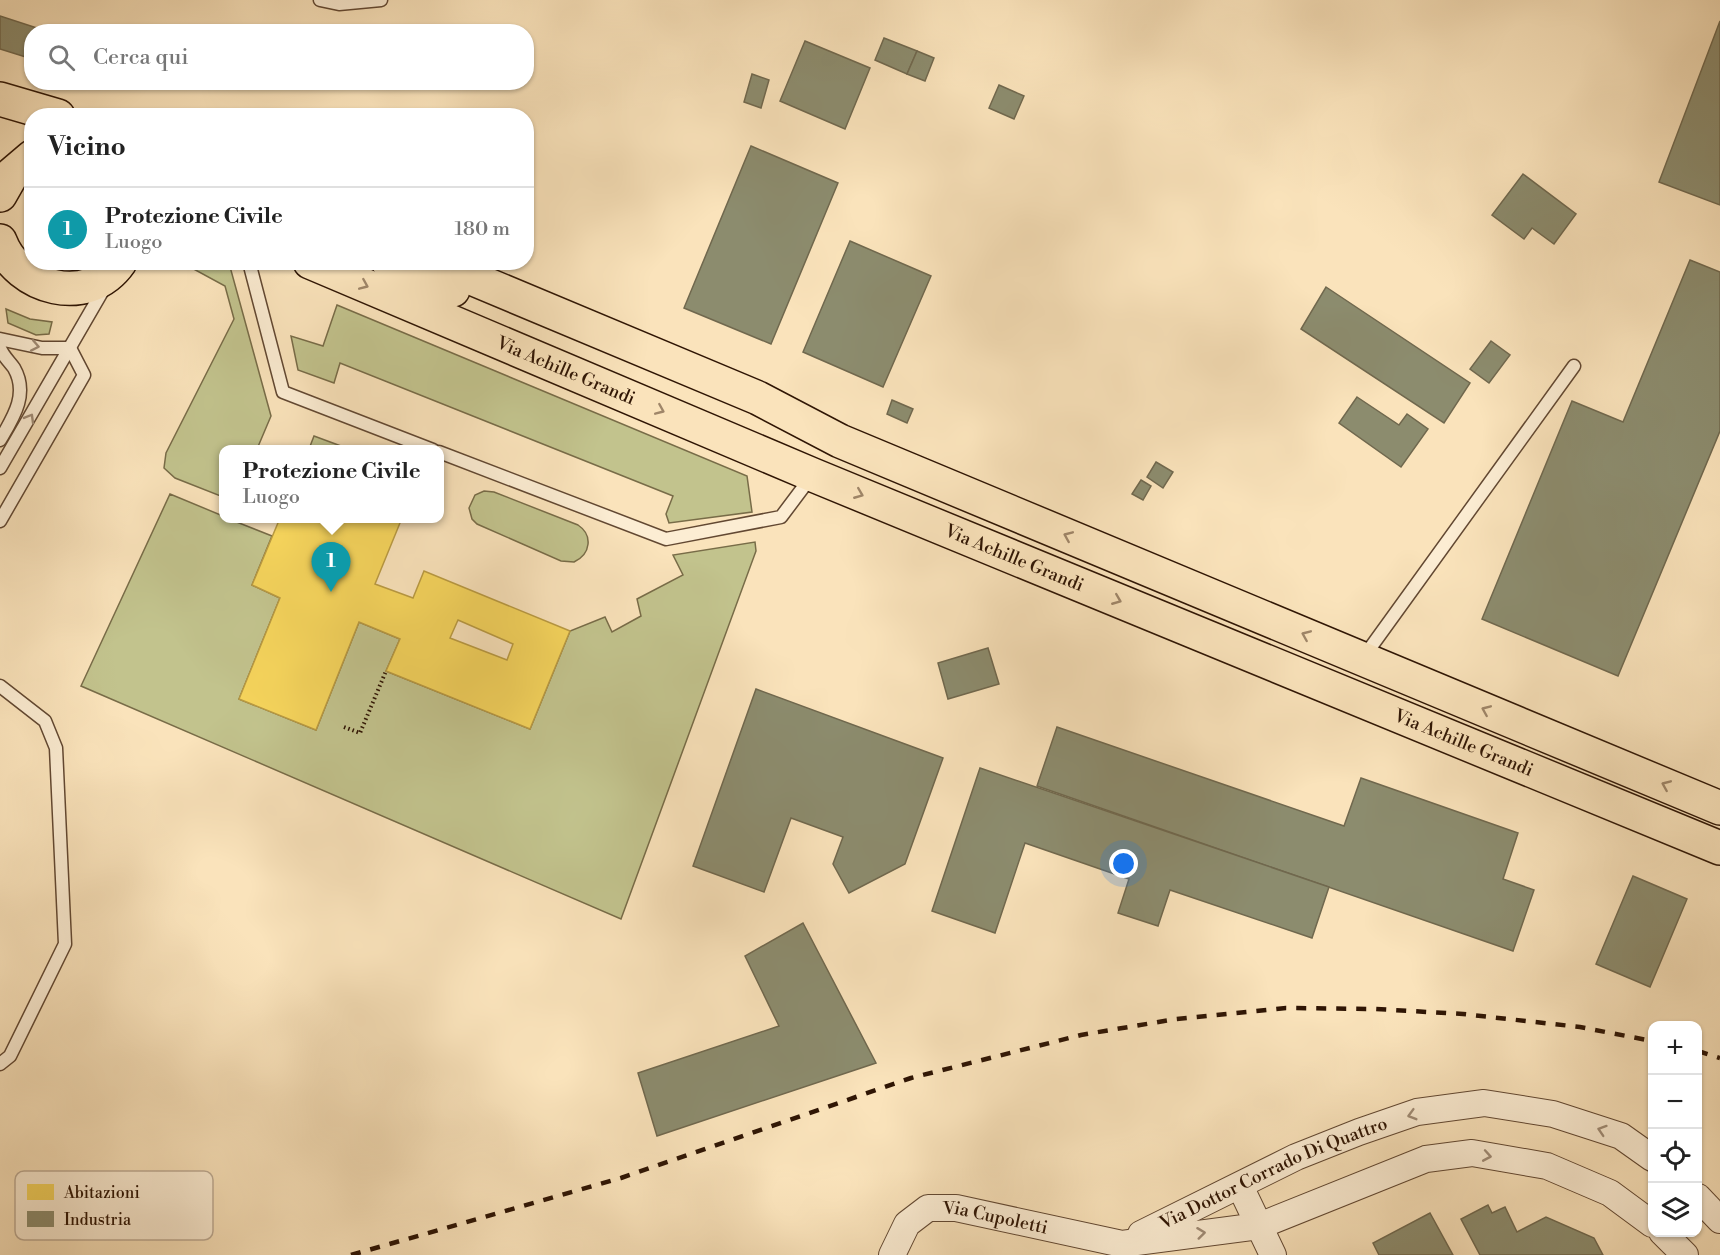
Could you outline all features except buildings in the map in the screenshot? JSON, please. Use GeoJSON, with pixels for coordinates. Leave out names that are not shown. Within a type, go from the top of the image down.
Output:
{"type":"FeatureCollection","features":[{"type":"Feature","properties":{"kind":"main road"},"geometry":{"type":"LineString","coordinates":[[0,99],[31,108]]}},
{"type":"Feature","properties":{"kind":"main road"},"geometry":{"type":"LineString","coordinates":[[0,117],[24,124]]}},
{"type":"Feature","properties":{"kind":"main road"},"geometry":{"type":"LineString","coordinates":[[0,195],[12,174],[24,164]]}},
{"type":"Feature","properties":{"kind":"main road"},"geometry":{"type":"LineString","coordinates":[[1,252],[24,274],[38,283],[55,288],[88,285],[104,278],[113,270]]}},
{"type":"Feature","properties":{"kind":"main road","name":"Via Achille Grandi"},"geometry":{"type":"LineString","coordinates":[[329,270],[813,475],[1720,848]]}},
{"type":"Feature","properties":{"kind":"main road","name":"Via Achille Grandi"},"geometry":{"type":"LineString","coordinates":[[407,270],[730,406],[840,441],[1720,808]]}},
{"type":"Feature","properties":{"kind":"main road","name":"Via Achille Grandi"},"geometry":{"type":"LineString","coordinates":[[452,270],[758,398],[840,441]]}},
{"type":"Feature","properties":{"kind":"street","name":"Via Dottor Corrado Di Quattro"},"geometry":{"type":"LineString","coordinates":[[1122,1249],[1296,1157],[1417,1112],[1484,1103],[1553,1114],[1621,1136],[1648,1155]]}},
{"type":"Feature","properties":{"kind":"street","name":"Via Dottor Corrado Di Quattro"},"geometry":{"type":"LineString","coordinates":[[1122,1249],[1259,1226],[1426,1159],[1472,1153],[1547,1166],[1610,1193],[1648,1220]]}},
{"type":"Feature","properties":{"kind":"street"},"geometry":{"type":"LineString","coordinates":[[1240,1186],[1274,1255]]}},
{"type":"Feature","properties":{"kind":"street"},"geometry":{"type":"LineString","coordinates":[[1702,1201],[1720,1220]]}},
{"type":"Feature","properties":{"kind":"street","name":"Via Cupoletti"},"geometry":{"type":"LineString","coordinates":[[892,1255],[907,1224],[928,1208],[956,1208],[1122,1249]]}},
{"type":"Feature","properties":{"kind":"street"},"geometry":{"type":"LineString","coordinates":[[1666,1237],[1685,1255]]}},
{"type":"Feature","properties":{"kind":"lane"},"geometry":{"type":"LineString","coordinates":[[320,0],[339,4],[381,0]]}},
{"type":"Feature","properties":{"kind":"lane"},"geometry":{"type":"LineString","coordinates":[[0,468],[116,270]]}},
{"type":"Feature","properties":{"kind":"lane"},"geometry":{"type":"LineString","coordinates":[[251,270],[283,392],[420,445]]}},
{"type":"Feature","properties":{"kind":"lane"},"geometry":{"type":"LineString","coordinates":[[0,339],[42,348],[70,348]]}},
{"type":"Feature","properties":{"kind":"lane"},"geometry":{"type":"LineString","coordinates":[[0,348],[20,383],[20,399],[16,412],[0,440]]}},
{"type":"Feature","properties":{"kind":"lane"},"geometry":{"type":"LineString","coordinates":[[0,521],[84,375],[70,348]]}},
{"type":"Feature","properties":{"kind":"lane"},"geometry":{"type":"LineString","coordinates":[[1363,659],[1574,366]]}},
{"type":"Feature","properties":{"kind":"lane"},"geometry":{"type":"LineString","coordinates":[[444,454],[666,539],[781,517],[813,475]]}},
{"type":"Feature","properties":{"kind":"lane"},"geometry":{"type":"LineString","coordinates":[[0,686],[45,721],[56,748],[65,944],[10,1056],[0,1064]]}},
{"type":"Feature","properties":{"kind":"path"},"geometry":{"type":"LineString","coordinates":[[344,727],[360,733],[386,671]]}},
{"type":"Feature","properties":{"kind":"green space"},"geometry":{"type":"Polygon","coordinates":[[[195,270],[231,270],[271,416],[259,445],[219,445],[219,495],[175,478],[164,468],[166,453],[234,319],[225,286],[195,270]]]}},
{"type":"Feature","properties":{"kind":"green space"},"geometry":{"type":"Polygon","coordinates":[[[337,305],[747,476],[752,512],[669,523],[666,514],[673,496],[340,363],[334,383],[298,370],[291,336],[323,346],[337,305]]]}},
{"type":"Feature","properties":{"kind":"green space"},"geometry":{"type":"Polygon","coordinates":[[[6,309],[30,319],[52,322],[49,334],[36,335],[8,323],[6,309]]]}},
{"type":"Feature","properties":{"kind":"green space"},"geometry":{"type":"Polygon","coordinates":[[[314,436],[338,445],[311,445],[314,436]]]}},
{"type":"Feature","properties":{"kind":"green space"},"geometry":{"type":"Polygon","coordinates":[[[484,491],[494,492],[578,525],[588,539],[587,549],[580,559],[574,562],[561,561],[477,524],[472,519],[469,508],[475,495],[484,491]]]}},
{"type":"Feature","properties":{"kind":"green space"},"geometry":{"type":"Polygon","coordinates":[[[170,494],[219,514],[219,523],[239,523],[272,536],[252,585],[280,598],[239,699],[316,730],[359,622],[400,639],[386,671],[530,729],[570,631],[605,617],[612,632],[641,616],[637,599],[683,575],[673,555],[755,542],[756,551],[621,919],[81,686],[170,494]]]}},
{"type":"Feature","properties":{"kind":"railway"},"geometry":{"type":"LineString","coordinates":[[351,1255],[621,1178],[911,1078],[1081,1035],[1176,1019],[1286,1008],[1376,1009],[1463,1014],[1580,1027],[1648,1040]]}},
{"type":"Feature","properties":{"kind":"railway"},"geometry":{"type":"LineString","coordinates":[[1702,1052],[1720,1058]]}},
{"type":"Feature","properties":{"kind":"place","name":"Protezione Civile"},"geometry":{"type":"Point","coordinates":[331,592]}}]}
